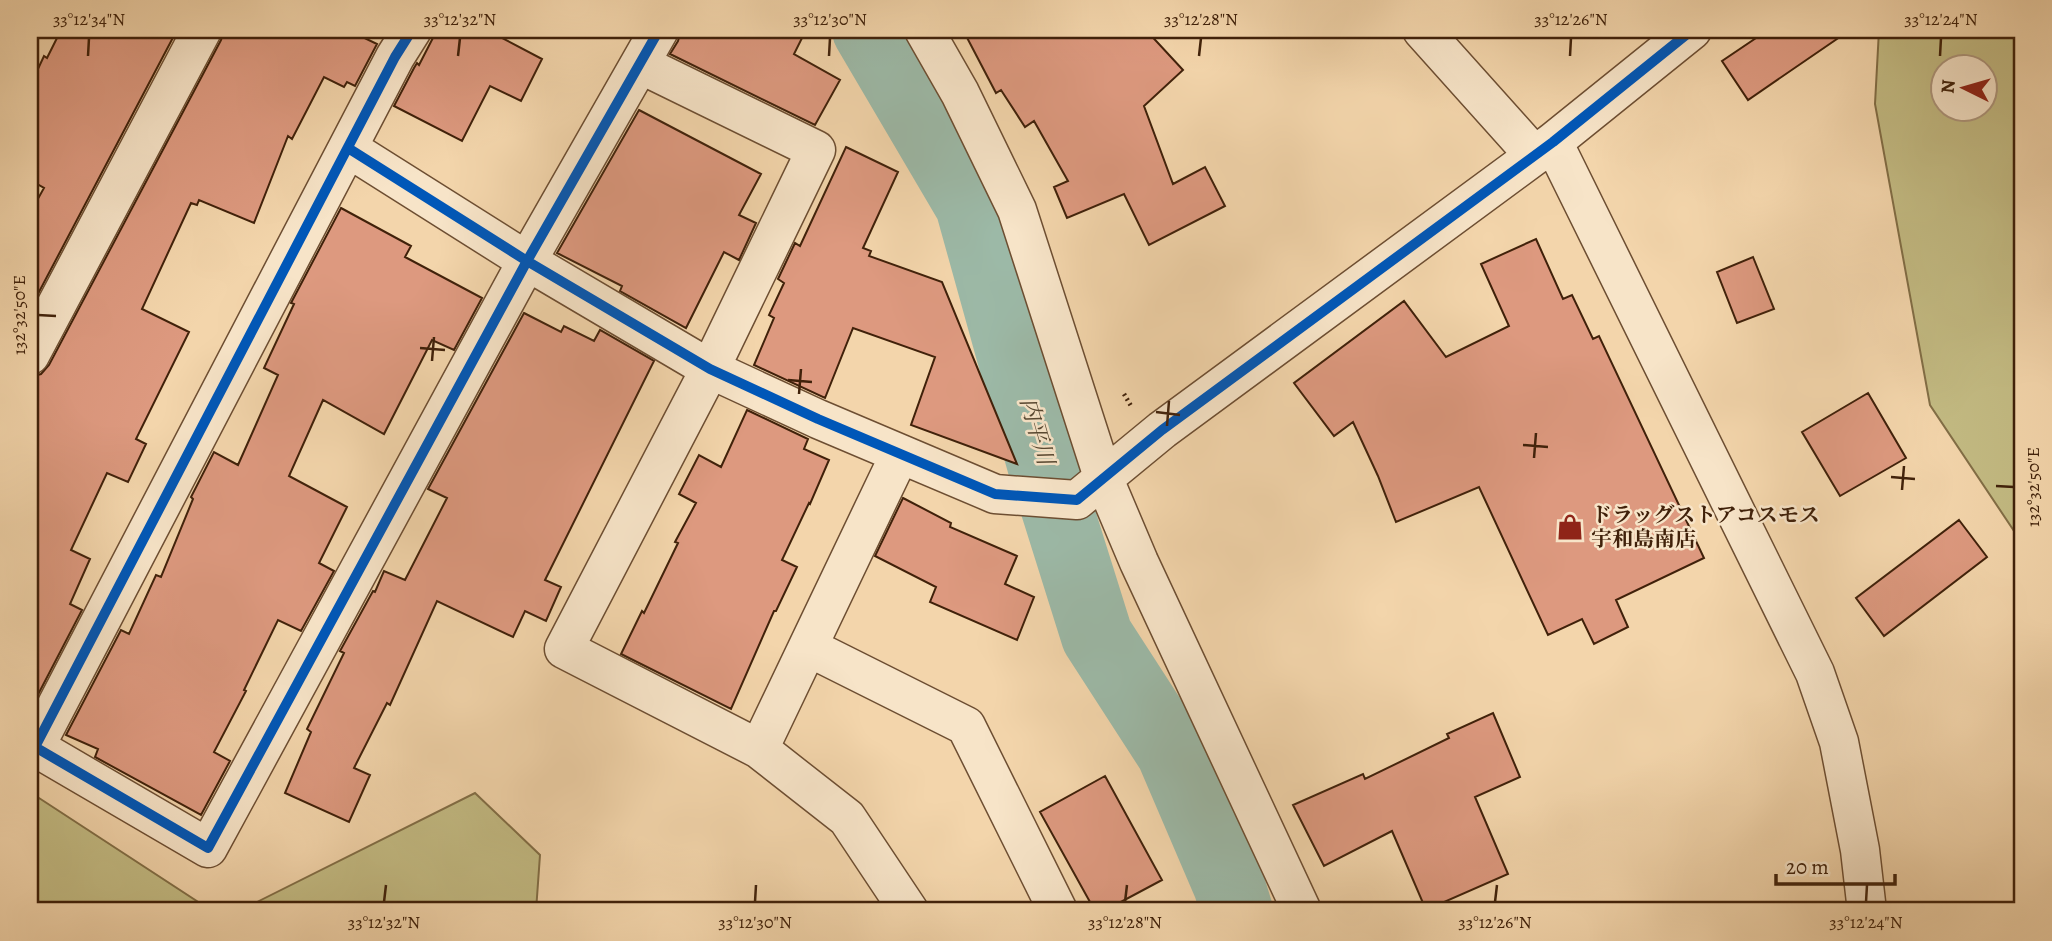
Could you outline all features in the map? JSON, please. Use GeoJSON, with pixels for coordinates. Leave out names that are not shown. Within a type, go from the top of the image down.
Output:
{"type":"FeatureCollection","features":[{"type":"Feature","properties":{"kind":"street"},"geometry":{"type":"LineString","coordinates":[[30,355],[202,30]]}},
{"type":"Feature","properties":{"kind":"street"},"geometry":{"type":"LineString","coordinates":[[412,30],[395,57],[32,750],[208,848],[527,261],[659,30]]}},
{"type":"Feature","properties":{"kind":"street"},"geometry":{"type":"LineString","coordinates":[[924,30],[960,93],[1017,210],[1090,489],[1139,562],[1302,911]]}},
{"type":"Feature","properties":{"kind":"street"},"geometry":{"type":"LineString","coordinates":[[1422,30],[1544,149],[1815,673],[1839,743],[1860,850],[1867,911]]}},
{"type":"Feature","properties":{"kind":"street"},"geometry":{"type":"LineString","coordinates":[[348,148],[527,261],[710,369],[818,419],[995,494],[1019,497],[1090,489],[1173,422],[1544,149],[1692,30]]}},
{"type":"Feature","properties":{"kind":"street"},"geometry":{"type":"LineString","coordinates":[[640,64],[816,150],[710,369],[564,649],[759,749],[847,818],[909,911]]}},
{"type":"Feature","properties":{"kind":"street"},"geometry":{"type":"LineString","coordinates":[[759,749],[900,454]]}},
{"type":"Feature","properties":{"kind":"street"},"geometry":{"type":"LineString","coordinates":[[808,647],[966,726],[1058,911]]}},
{"type":"Feature","properties":{"kind":"shaded area"},"geometry":{"type":"Polygon","coordinates":[[[1879,30],[2022,30],[2022,543],[1930,405],[1875,104],[1879,30]]]}},
{"type":"Feature","properties":{"kind":"shaded area"},"geometry":{"type":"Polygon","coordinates":[[[475,793],[540,855],[536,911],[239,911],[475,793]]]}},
{"type":"Feature","properties":{"kind":"shaded area"},"geometry":{"type":"Polygon","coordinates":[[[39,798],[212,911],[30,911],[30,811],[39,798]]]}},
{"type":"Feature","properties":{"kind":"building"},"geometry":{"type":"Polygon","coordinates":[[[61,30],[177,30],[30,309],[30,213],[44,188],[30,180],[30,86],[44,56],[47,58],[61,30]]]}},
{"type":"Feature","properties":{"kind":"building"},"geometry":{"type":"Polygon","coordinates":[[[224,30],[348,30],[377,44],[355,86],[347,82],[344,87],[324,77],[292,139],[288,136],[254,223],[199,200],[197,205],[191,203],[142,309],[189,332],[136,439],[146,444],[128,482],[107,473],[71,550],[90,559],[70,604],[82,610],[30,710],[30,377],[41,374],[49,365],[224,30]]]}},
{"type":"Feature","properties":{"kind":"building"},"geometry":{"type":"Polygon","coordinates":[[[437,30],[487,30],[542,59],[521,101],[490,86],[462,141],[394,106],[437,30]]]}},
{"type":"Feature","properties":{"kind":"building"},"geometry":{"type":"Polygon","coordinates":[[[681,30],[806,30],[794,54],[840,80],[815,125],[670,54],[681,30]]]}},
{"type":"Feature","properties":{"kind":"building"},"geometry":{"type":"Polygon","coordinates":[[[963,30],[1146,30],[1183,70],[1144,106],[1173,184],[1205,167],[1225,206],[1149,245],[1124,194],[1067,218],[1054,187],[1068,181],[1034,121],[1025,127],[1001,90],[996,93],[963,30]]]}},
{"type":"Feature","properties":{"kind":"building"},"geometry":{"type":"Polygon","coordinates":[[[1768,30],[1850,30],[1748,100],[1722,61],[1768,30]]]}},
{"type":"Feature","properties":{"kind":"building"},"geometry":{"type":"Polygon","coordinates":[[[639,110],[761,174],[739,215],[756,223],[739,260],[724,252],[686,328],[620,291],[622,286],[557,253],[639,110]]]}},
{"type":"Feature","properties":{"kind":"building"},"geometry":{"type":"Polygon","coordinates":[[[846,147],[898,172],[863,248],[871,251],[869,256],[942,282],[1017,464],[911,425],[935,357],[853,328],[825,398],[754,365],[774,318],[769,315],[784,283],[778,279],[795,243],[800,246],[846,147]]]}},
{"type":"Feature","properties":{"kind":"building"},"geometry":{"type":"Polygon","coordinates":[[[341,208],[411,246],[405,257],[482,298],[454,350],[432,340],[384,434],[323,400],[289,476],[347,507],[319,563],[334,571],[301,631],[278,620],[244,690],[246,691],[214,752],[230,761],[201,815],[95,757],[98,749],[66,735],[121,630],[129,634],[156,575],[161,577],[193,499],[191,497],[214,452],[238,465],[278,375],[264,368],[294,304],[291,303],[341,208]]]}},
{"type":"Feature","properties":{"kind":"building"},"geometry":{"type":"Polygon","coordinates":[[[1536,239],[1563,299],[1572,295],[1593,339],[1599,336],[1704,558],[1616,600],[1628,627],[1594,644],[1582,619],[1548,635],[1479,487],[1396,522],[1353,422],[1334,436],[1294,383],[1404,301],[1446,357],[1509,326],[1481,264],[1536,239]]]}},
{"type":"Feature","properties":{"kind":"building"},"geometry":{"type":"Polygon","coordinates":[[[1753,257],[1774,309],[1737,323],[1717,272],[1753,257]]]}},
{"type":"Feature","properties":{"kind":"building"},"geometry":{"type":"Polygon","coordinates":[[[524,313],[561,332],[564,326],[594,341],[600,330],[654,361],[545,580],[561,587],[546,621],[525,611],[513,637],[437,601],[390,705],[387,703],[354,768],[370,775],[349,822],[285,793],[311,732],[307,729],[344,653],[340,651],[373,591],[375,592],[384,571],[405,580],[447,498],[428,489],[524,313]]]}},
{"type":"Feature","properties":{"kind":"building"},"geometry":{"type":"Polygon","coordinates":[[[1868,393],[1906,458],[1840,496],[1802,432],[1868,393]]]}},
{"type":"Feature","properties":{"kind":"building"},"geometry":{"type":"Polygon","coordinates":[[[747,410],[808,439],[804,449],[829,460],[782,560],[797,567],[774,611],[731,709],[621,654],[642,611],[644,613],[678,543],[675,542],[696,503],[679,494],[699,455],[721,467],[747,410]]]}},
{"type":"Feature","properties":{"kind":"building"},"geometry":{"type":"Polygon","coordinates":[[[903,498],[951,523],[950,527],[1017,556],[1005,584],[1034,597],[1017,640],[930,602],[936,587],[875,556],[903,498]]]}},
{"type":"Feature","properties":{"kind":"building"},"geometry":{"type":"Polygon","coordinates":[[[1959,520],[1987,557],[1884,636],[1856,598],[1959,520]]]}},
{"type":"Feature","properties":{"kind":"building"},"geometry":{"type":"Polygon","coordinates":[[[1493,713],[1520,777],[1475,797],[1508,874],[1426,910],[1392,831],[1324,866],[1293,805],[1363,774],[1365,779],[1449,738],[1447,734],[1493,713]]]}},
{"type":"Feature","properties":{"kind":"building"},"geometry":{"type":"Polygon","coordinates":[[[1105,776],[1162,880],[1104,911],[1095,911],[1040,812],[1105,776]]]}},
{"type":"Feature","properties":{"kind":"waterway","name":"内平川"},"geometry":{"type":"LineString","coordinates":[[868,30],[971,205],[1043,464],[1097,636],[1172,752],[1229,885],[1237,911]]}},
{"type":"Feature","properties":{"kind":"cycle path"},"geometry":{"type":"LineString","coordinates":[[412,30],[395,57],[35,747],[208,848],[527,261],[659,30]]}},
{"type":"Feature","properties":{"kind":"cycle path"},"geometry":{"type":"LineString","coordinates":[[348,148],[527,261],[710,369],[818,419],[995,494],[1077,500],[1162,430],[1553,142],[1692,30]]}},
{"type":"Feature","properties":{"kind":"place","name":"ドラッグストアコスモス 宇和島南店"},"geometry":{"type":"Point","coordinates":[1570,527]}}]}
